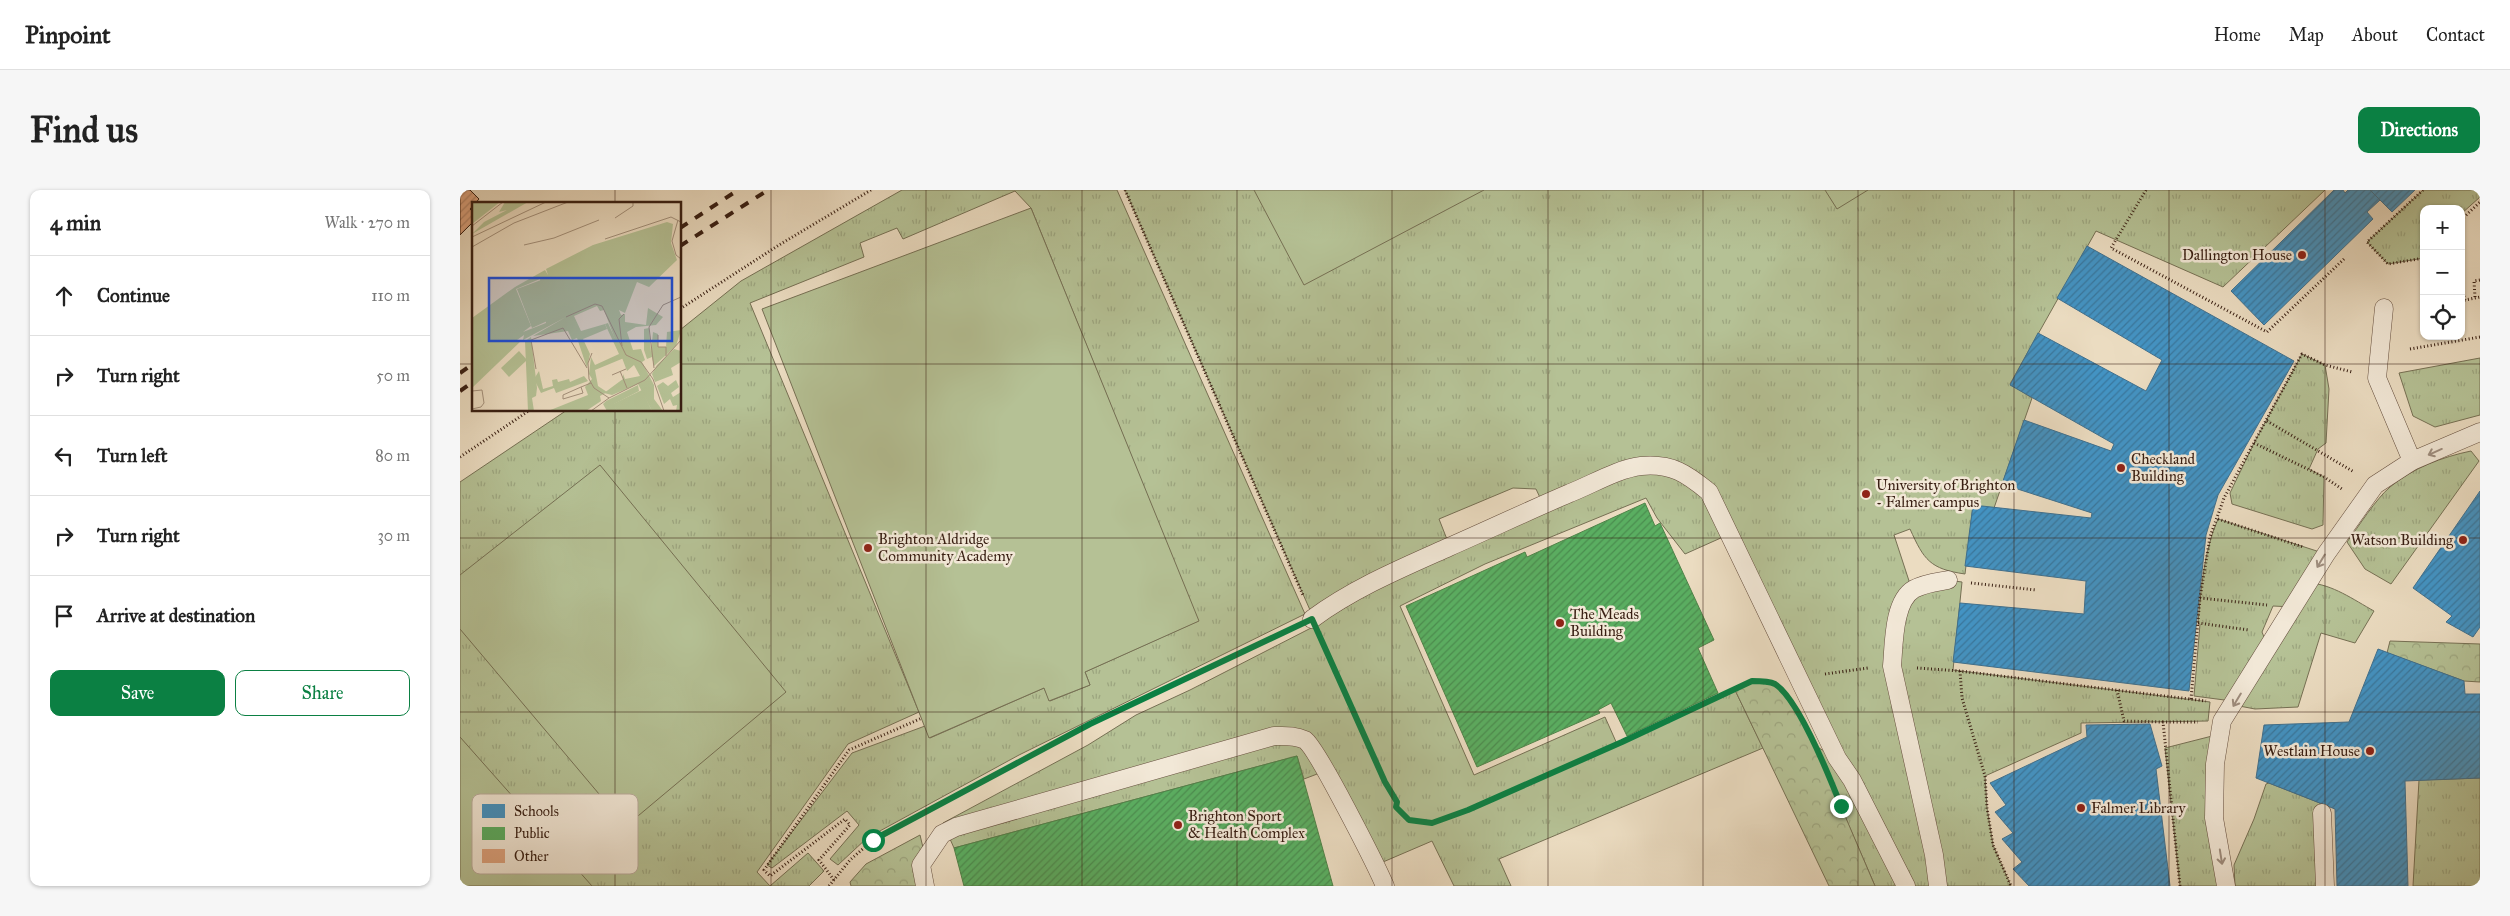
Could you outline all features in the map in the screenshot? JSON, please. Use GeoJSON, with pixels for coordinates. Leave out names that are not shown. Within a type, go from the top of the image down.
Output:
{"type":"FeatureCollection","features":[{"type":"Feature","properties":{"kind":"lane"},"geometry":{"type":"LineString","coordinates":[[2384,308],[2377,378],[2412,461]]}},
{"type":"Feature","properties":{"kind":"lane"},"geometry":{"type":"LineString","coordinates":[[2226,886],[2214,818],[2215,764],[2222,722],[2326,554],[2375,485],[2412,461],[2480,432]]}},
{"type":"Feature","properties":{"kind":"lane"},"geometry":{"type":"LineString","coordinates":[[1312,619],[1332,604],[1394,572],[1552,500],[1625,470],[1641,466],[1674,468],[1688,475],[1709,492],[1837,758],[1852,780],[1906,886]]}},
{"type":"Feature","properties":{"kind":"lane"},"geometry":{"type":"LineString","coordinates":[[1938,886],[1934,855],[1892,666],[1893,635],[1899,610],[1912,590],[1932,582],[1948,580]]}},
{"type":"Feature","properties":{"kind":"lane"},"geometry":{"type":"LineString","coordinates":[[925,886],[921,865],[942,834],[956,827],[1251,742],[1274,736],[1292,736],[1306,741],[1325,771],[1385,886]]}},
{"type":"Feature","properties":{"kind":"lane"},"geometry":{"type":"LineString","coordinates":[[2322,813],[2325,886]]}},
{"type":"Feature","properties":{"kind":"path"},"geometry":{"type":"LineString","coordinates":[[681,308],[871,190]]}},
{"type":"Feature","properties":{"kind":"path"},"geometry":{"type":"LineString","coordinates":[[1125,190],[1310,610],[1312,619],[1385,782],[1397,802],[1396,807],[1409,820],[1420,823],[1432,823],[1468,810],[1622,742],[1752,681],[1768,682],[1779,688]]}},
{"type":"Feature","properties":{"kind":"path"},"geometry":{"type":"LineString","coordinates":[[2146,190],[2111,248],[2267,332],[2344,260]]}},
{"type":"Feature","properties":{"kind":"path"},"geometry":{"type":"LineString","coordinates":[[2420,259],[2388,264],[2367,242],[2424,190]]}},
{"type":"Feature","properties":{"kind":"path"},"geometry":{"type":"LineString","coordinates":[[2465,216],[2480,202]]}},
{"type":"Feature","properties":{"kind":"path"},"geometry":{"type":"LineString","coordinates":[[2475,297],[2474,281],[2480,280]]}},
{"type":"Feature","properties":{"kind":"path"},"geometry":{"type":"LineString","coordinates":[[2464,295],[2465,300],[2480,297]]}},
{"type":"Feature","properties":{"kind":"path"},"geometry":{"type":"LineString","coordinates":[[2410,349],[2480,337]]}},
{"type":"Feature","properties":{"kind":"path"},"geometry":{"type":"LineString","coordinates":[[2191,699],[2200,598],[2210,537],[2224,498],[2302,354],[2325,365],[2377,378]]}},
{"type":"Feature","properties":{"kind":"path"},"geometry":{"type":"LineString","coordinates":[[460,458],[529,411]]}},
{"type":"Feature","properties":{"kind":"path"},"geometry":{"type":"LineString","coordinates":[[2267,421],[2318,449],[2375,485]]}},
{"type":"Feature","properties":{"kind":"path"},"geometry":{"type":"LineString","coordinates":[[2254,443],[2336,483],[2360,506]]}},
{"type":"Feature","properties":{"kind":"path"},"geometry":{"type":"LineString","coordinates":[[2218,519],[2326,554]]}},
{"type":"Feature","properties":{"kind":"path"},"geometry":{"type":"LineString","coordinates":[[1948,580],[2036,590]]}},
{"type":"Feature","properties":{"kind":"path"},"geometry":{"type":"LineString","coordinates":[[2200,598],[2294,608]]}},
{"type":"Feature","properties":{"kind":"path"},"geometry":{"type":"LineString","coordinates":[[829,886],[850,860],[873,840],[1090,724],[1312,619]]}},
{"type":"Feature","properties":{"kind":"path"},"geometry":{"type":"LineString","coordinates":[[2198,623],[2278,634]]}},
{"type":"Feature","properties":{"kind":"path"},"geometry":{"type":"LineString","coordinates":[[1796,673],[1831,675],[1875,667]]}},
{"type":"Feature","properties":{"kind":"path"},"geometry":{"type":"LineString","coordinates":[[1922,668],[2234,705]]}},
{"type":"Feature","properties":{"kind":"path"},"geometry":{"type":"LineString","coordinates":[[1960,671],[1962,698],[1985,776],[1987,808],[1993,845],[2010,886]]}},
{"type":"Feature","properties":{"kind":"path"},"geometry":{"type":"LineString","coordinates":[[2117,690],[2124,722],[2222,722]]}},
{"type":"Feature","properties":{"kind":"path"},"geometry":{"type":"LineString","coordinates":[[834,880],[819,860],[850,825],[845,819],[770,876],[764,870],[849,750],[922,718]]}},
{"type":"Feature","properties":{"kind":"path"},"geometry":{"type":"LineString","coordinates":[[2163,722],[2180,886]]}},
{"type":"Feature","properties":{"kind":"green space"},"geometry":{"type":"Polygon","coordinates":[[[902,190],[1117,190],[1305,614],[1019,755],[867,838],[838,865],[830,859],[859,825],[847,811],[772,868],[767,865],[852,753],[925,726],[930,738],[1044,688],[1050,701],[1090,685],[1085,672],[1198,621],[1031,208],[1015,191],[903,239],[897,228],[860,243],[864,257],[750,303],[919,712],[848,744],[757,872],[770,886],[460,886],[460,482],[566,411],[681,411],[681,329],[741,281],[902,190]]]}},
{"type":"Feature","properties":{"kind":"green space"},"geometry":{"type":"Polygon","coordinates":[[[1125,190],[2325,190],[2223,287],[2096,231],[2010,384],[2032,398],[1994,508],[1973,506],[1965,574],[1936,566],[1924,556],[1910,529],[1894,535],[1912,590],[1947,580],[1962,582],[1953,670],[2210,702],[2208,721],[2081,723],[2081,733],[1985,776],[1987,808],[1993,845],[2011,886],[1875,886],[1814,745],[1836,758],[1709,492],[1660,466],[1543,504],[1536,489],[1513,488],[1439,519],[1450,547],[1312,619],[1310,610],[1125,190]]]}},
{"type":"Feature","properties":{"kind":"green space"},"geometry":{"type":"Polygon","coordinates":[[[1254,190],[1484,190],[1304,285],[1254,190]]]}},
{"type":"Feature","properties":{"kind":"green space"},"geometry":{"type":"Polygon","coordinates":[[[1825,190],[1868,190],[1837,209],[1825,190]]]}},
{"type":"Feature","properties":{"kind":"green space"},"geometry":{"type":"Polygon","coordinates":[[[2423,190],[2480,190],[2480,197],[2465,210],[2465,205],[2420,205],[2420,259],[2388,264],[2367,242],[2423,190]]]}},
{"type":"Feature","properties":{"kind":"green space"},"geometry":{"type":"Polygon","coordinates":[[[1031,208],[1199,621],[1085,672],[1090,685],[1049,701],[1044,688],[929,738],[762,309],[1031,208]]]}},
{"type":"Feature","properties":{"kind":"green space"},"geometry":{"type":"Polygon","coordinates":[[[2302,354],[2325,365],[2329,389],[2326,443],[2318,449],[2309,469],[2324,477],[2323,525],[2312,529],[2232,504],[2230,493],[2254,443],[2302,354]]]}},
{"type":"Feature","properties":{"kind":"green space"},"geometry":{"type":"Polygon","coordinates":[[[2480,358],[2480,415],[2435,427],[2413,416],[2399,373],[2480,358]]]}},
{"type":"Feature","properties":{"kind":"green space"},"geometry":{"type":"Polygon","coordinates":[[[2471,451],[2479,461],[2391,584],[2365,569],[2347,542],[2384,492],[2399,480],[2418,469],[2449,456],[2471,451]]]}},
{"type":"Feature","properties":{"kind":"green space"},"geometry":{"type":"Polygon","coordinates":[[[600,465],[786,692],[638,816],[638,794],[599,794],[460,629],[460,575],[600,465]]]}},
{"type":"Feature","properties":{"kind":"green space"},"geometry":{"type":"Polygon","coordinates":[[[1666,471],[1705,496],[1723,537],[1685,554],[1657,518],[1646,498],[1485,564],[1400,606],[1474,775],[1605,717],[1617,744],[1735,690],[1763,748],[1499,859],[1511,886],[1454,886],[1432,841],[1376,865],[1325,771],[1304,779],[1297,756],[954,848],[943,823],[1088,745],[1136,715],[1190,690],[1311,628],[1393,579],[1630,473],[1666,471]]]}},
{"type":"Feature","properties":{"kind":"green space"},"geometry":{"type":"Polygon","coordinates":[[[2218,519],[2326,554],[2309,583],[2334,589],[2374,611],[2355,643],[2321,633],[2298,707],[2255,709],[2234,705],[2293,607],[2273,606],[2262,632],[2266,642],[2232,701],[2194,696],[2202,583],[2209,544],[2218,519]]]}},
{"type":"Feature","properties":{"kind":"green space"},"geometry":{"type":"Polygon","coordinates":[[[2390,641],[2480,644],[2480,682],[2464,681],[2387,653],[2390,641]]]}},
{"type":"Feature","properties":{"kind":"green space"},"geometry":{"type":"Polygon","coordinates":[[[1752,681],[1778,687],[1789,698],[1804,720],[1875,886],[1829,886],[1735,690],[1752,681]]]}},
{"type":"Feature","properties":{"kind":"green space"},"geometry":{"type":"Polygon","coordinates":[[[2220,734],[2215,764],[2226,886],[2180,886],[2165,748],[2220,734]]]}},
{"type":"Feature","properties":{"kind":"green space"},"geometry":{"type":"Polygon","coordinates":[[[460,737],[510,794],[472,794],[472,874],[581,874],[592,886],[460,886],[460,737]]]}},
{"type":"Feature","properties":{"kind":"green space"},"geometry":{"type":"Polygon","coordinates":[[[2480,778],[2480,886],[2413,886],[2419,780],[2480,778]]]}},
{"type":"Feature","properties":{"kind":"green space"},"geometry":{"type":"Polygon","coordinates":[[[2269,783],[2320,803],[2325,886],[2235,886],[2234,865],[2254,819],[2266,784],[2269,783]]]}},
{"type":"Feature","properties":{"kind":"green space"},"geometry":{"type":"Polygon","coordinates":[[[920,835],[925,856],[925,886],[851,886],[850,882],[866,864],[920,835]]]}},
{"type":"Feature","properties":{"kind":"green space"},"geometry":{"type":"Polygon","coordinates":[[[808,853],[824,871],[809,886],[770,886],[808,853]]]}},
{"type":"Feature","properties":{"kind":"building: Schools","name":"Dallington House"},"geometry":{"type":"Polygon","coordinates":[[[2334,190],[2343,190],[2345,193],[2348,190],[2370,190],[2380,200],[2367,212],[2373,219],[2264,325],[2231,291],[2334,190]]]}},
{"type":"Feature","properties":{"kind":"building: Schools"},"geometry":{"type":"Polygon","coordinates":[[[2370,190],[2415,190],[2392,212],[2370,190]]]}},
{"type":"Feature","properties":{"kind":"building: Schools","name":"Checkland Building"},"geometry":{"type":"Polygon","coordinates":[[[2087,246],[2294,361],[2218,495],[2206,535],[2189,691],[1953,662],[1960,603],[2084,614],[2086,581],[1965,566],[1973,505],[2091,518],[2092,513],[2002,484],[2024,420],[2111,451],[2114,444],[2010,385],[2038,333],[2146,391],[2162,360],[2057,298],[2087,246]]]}},
{"type":"Feature","properties":{"kind":"building: Schools","name":"Watson Building"},"geometry":{"type":"Polygon","coordinates":[[[2480,491],[2480,627],[2473,637],[2446,622],[2452,616],[2413,588],[2480,491]]]}},
{"type":"Feature","properties":{"kind":"building: Schools","name":"Westlain House"},"geometry":{"type":"Polygon","coordinates":[[[2378,649],[2464,681],[2465,694],[2480,694],[2480,778],[2405,781],[2408,886],[2337,886],[2335,809],[2256,778],[2264,725],[2349,722],[2378,649]]]}},
{"type":"Feature","properties":{"kind":"building: Schools","name":"Falmer Library"},"geometry":{"type":"Polygon","coordinates":[[[2150,724],[2162,766],[2156,769],[2170,886],[2029,886],[2013,869],[2022,862],[2002,839],[2013,833],[1995,812],[2006,805],[1990,783],[2087,737],[2086,725],[2150,724]]]}},
{"type":"Feature","properties":{"kind":"building: Public","name":"The Meads Building"},"geometry":{"type":"Polygon","coordinates":[[[1645,503],[1655,526],[1660,523],[1714,640],[1698,648],[1718,693],[1627,736],[1611,703],[1598,710],[1600,713],[1477,767],[1406,606],[1525,552],[1527,557],[1645,503]]]}},
{"type":"Feature","properties":{"kind":"building: Public","name":"Brighton Sport & Health Complex"},"geometry":{"type":"Polygon","coordinates":[[[1297,756],[1333,886],[964,886],[954,848],[1297,756]]]}},
{"type":"Feature","properties":{"kind":"building: Other"},"geometry":{"type":"Polygon","coordinates":[[[460,190],[470,190],[479,199],[476,202],[472,202],[470,209],[472,211],[472,223],[460,235],[460,190]]]}},
{"type":"Feature","properties":{"kind":"railway"},"geometry":{"type":"LineString","coordinates":[[681,227],[738,190]]}},
{"type":"Feature","properties":{"kind":"railway"},"geometry":{"type":"LineString","coordinates":[[681,245],[768,190]]}},
{"type":"Feature","properties":{"kind":"railway"},"geometry":{"type":"LineString","coordinates":[[460,373],[472,364]]}},
{"type":"Feature","properties":{"kind":"railway"},"geometry":{"type":"LineString","coordinates":[[460,391],[472,382]]}},
{"type":"Feature","properties":{"kind":"place","name":"Dallington House"},"geometry":{"type":"Point","coordinates":[2302,255]}},
{"type":"Feature","properties":{"kind":"place","name":"Checkland Building"},"geometry":{"type":"Point","coordinates":[2121,468]}},
{"type":"Feature","properties":{"kind":"place","name":"University of Brighton - Falmer campus"},"geometry":{"type":"Point","coordinates":[1866,494]}},
{"type":"Feature","properties":{"kind":"place","name":"Watson Building"},"geometry":{"type":"Point","coordinates":[2463,540]}},
{"type":"Feature","properties":{"kind":"place","name":"Brighton Aldridge Community Academy"},"geometry":{"type":"Point","coordinates":[868,548]}},
{"type":"Feature","properties":{"kind":"place","name":"The Meads Building"},"geometry":{"type":"Point","coordinates":[1560,623]}},
{"type":"Feature","properties":{"kind":"place","name":"Westlain House"},"geometry":{"type":"Point","coordinates":[2370,751]}},
{"type":"Feature","properties":{"kind":"place","name":"Falmer Library"},"geometry":{"type":"Point","coordinates":[2081,808]}},
{"type":"Feature","properties":{"kind":"place","name":"Brighton Sport & Health Complex"},"geometry":{"type":"Point","coordinates":[1178,825]}},
{"type":"Feature","properties":{"kind":"route"},"geometry":{"type":"LineString","coordinates":[[873,840],[1090,724],[1312,619],[1385,782],[1397,802],[1396,807],[1409,820],[1420,823],[1432,823],[1468,810],[1622,742],[1752,681],[1775,684],[1788,696],[1804,720],[1841,806]]}}]}
